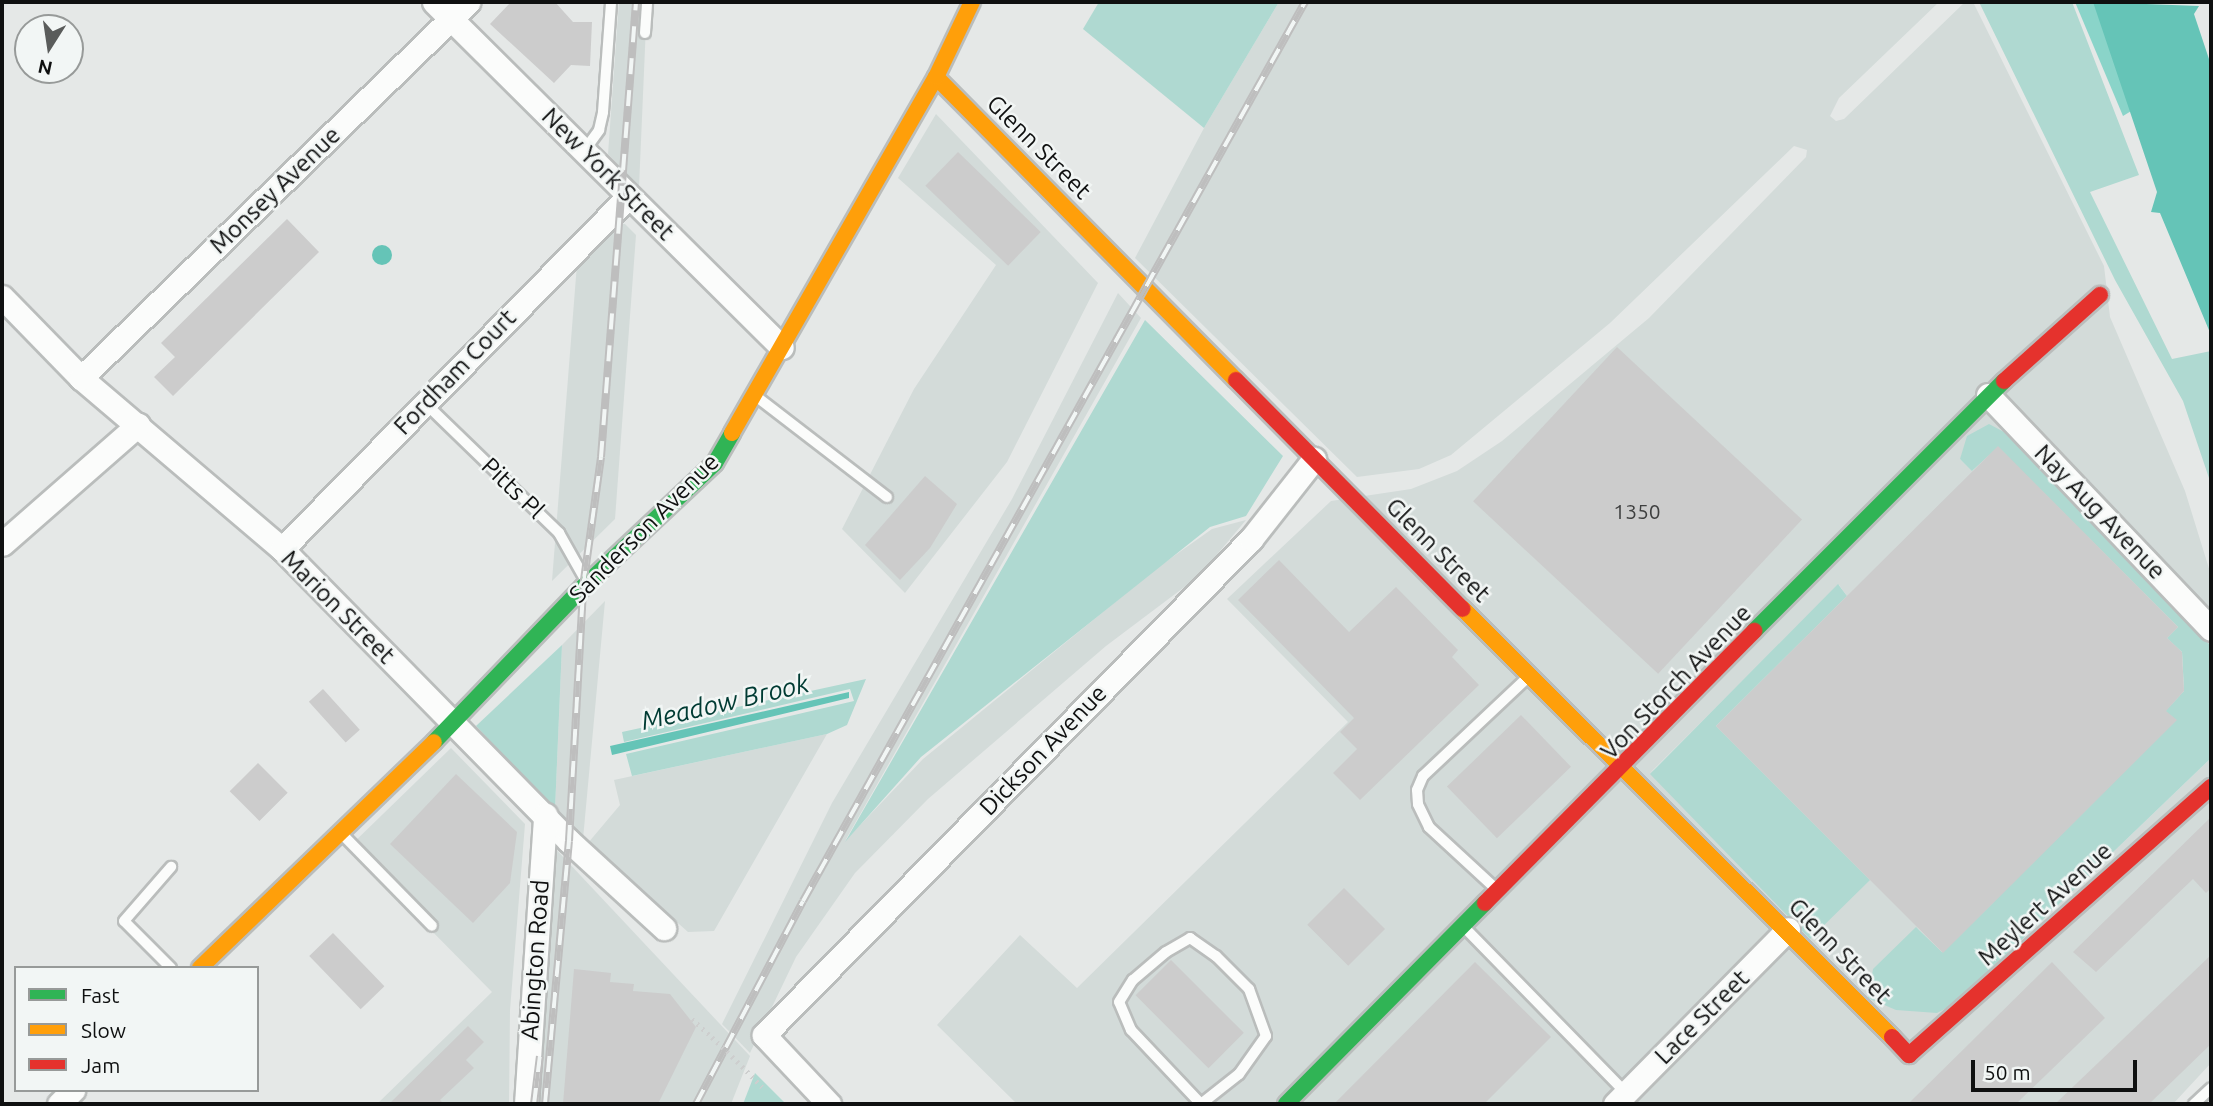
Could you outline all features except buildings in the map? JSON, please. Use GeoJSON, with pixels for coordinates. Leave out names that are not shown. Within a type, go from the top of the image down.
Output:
{"type":"FeatureCollection","features":[{"type":"Feature","properties":{"kind":"street","name":"New York Street"},"geometry":{"type":"LineString","coordinates":[[434,2],[782,347]]}},
{"type":"Feature","properties":{"kind":"street","name":"Monsey Avenue"},"geometry":{"type":"LineString","coordinates":[[81,378],[468,2]]}},
{"type":"Feature","properties":{"kind":"street","name":"Sanderson Avenue"},"geometry":{"type":"LineString","coordinates":[[202,966],[453,724],[587,583],[715,464],[936,77],[972,2]]}},
{"type":"Feature","properties":{"kind":"street","name":"Glenn Street"},"geometry":{"type":"LineString","coordinates":[[936,77],[1622,770],[1788,929],[1909,1055]]}},
{"type":"Feature","properties":{"kind":"street","name":"Fordham Court"},"geometry":{"type":"LineString","coordinates":[[282,549],[629,196]]}},
{"type":"Feature","properties":{"kind":"street","name":"Von Storch Avenue"},"geometry":{"type":"LineString","coordinates":[[1286,1104],[1622,770],[1988,395],[2100,295]]}},
{"type":"Feature","properties":{"kind":"street","name":"Marion Street"},"geometry":{"type":"LineString","coordinates":[[2,296],[81,378],[282,549],[544,815],[664,928]]}},
{"type":"Feature","properties":{"kind":"street","name":"Nay Aug Avenue"},"geometry":{"type":"LineString","coordinates":[[1988,395],[2211,629]]}},
{"type":"Feature","properties":{"kind":"street"},"geometry":{"type":"LineString","coordinates":[[2,544],[138,425]]}},
{"type":"Feature","properties":{"kind":"street","name":"Dickson Avenue"},"geometry":{"type":"LineString","coordinates":[[829,1104],[764,1035],[1251,539],[1314,459]]}},
{"type":"Feature","properties":{"kind":"street","name":"Meylert Avenue"},"geometry":{"type":"LineString","coordinates":[[1909,1055],[2211,787]]}},
{"type":"Feature","properties":{"kind":"street","name":"Abington Road"},"geometry":{"type":"LineString","coordinates":[[526,1104],[544,815]]}},
{"type":"Feature","properties":{"kind":"street","name":"Lace Street"},"geometry":{"type":"LineString","coordinates":[[1620,1099],[1788,929]]}},
{"type":"Feature","properties":{"kind":"street"},"geometry":{"type":"LineString","coordinates":[[58,1104],[71,1092]]}},
{"type":"Feature","properties":{"kind":"lane"},"geometry":{"type":"LineString","coordinates":[[584,151],[598,130],[603,112],[611,2]]}},
{"type":"Feature","properties":{"kind":"lane"},"geometry":{"type":"LineString","coordinates":[[645,33],[647,2]]}},
{"type":"Feature","properties":{"kind":"lane"},"geometry":{"type":"LineString","coordinates":[[755,395],[887,497]]}},
{"type":"Feature","properties":{"kind":"lane","name":"Pitts Pl"},"geometry":{"type":"LineString","coordinates":[[425,403],[559,533],[587,583]]}},
{"type":"Feature","properties":{"kind":"lane"},"geometry":{"type":"LineString","coordinates":[[1499,892],[1429,827],[1418,804],[1417,790],[1423,776],[1530,676]]}},
{"type":"Feature","properties":{"kind":"lane"},"geometry":{"type":"LineString","coordinates":[[341,833],[432,926]]}},
{"type":"Feature","properties":{"kind":"lane"},"geometry":{"type":"LineString","coordinates":[[169,966],[124,920],[171,867]]}},
{"type":"Feature","properties":{"kind":"lane"},"geometry":{"type":"LineString","coordinates":[[1464,927],[1620,1099]]}},
{"type":"Feature","properties":{"kind":"lane"},"geometry":{"type":"LineString","coordinates":[[1190,938],[1216,956],[1249,989],[1266,1036],[1239,1074],[1201,1104],[1131,1030],[1119,1002],[1133,980],[1166,951],[1190,938]]}},
{"type":"Feature","properties":{"kind":"lane"},"geometry":{"type":"LineString","coordinates":[[2194,1104],[2211,1088]]}},
{"type":"Feature","properties":{"kind":"path"},"geometry":{"type":"LineString","coordinates":[[692,1019],[762,1087]]}},
{"type":"Feature","properties":{"kind":"shaded area"},"geometry":{"type":"Polygon","coordinates":[[[619,2],[647,2],[639,187],[608,154],[619,2]]]}},
{"type":"Feature","properties":{"kind":"shaded area"},"geometry":{"type":"Polygon","coordinates":[[[1099,2],[1279,2],[1204,128],[1083,29],[1099,2]]]}},
{"type":"Feature","properties":{"kind":"shaded area"},"geometry":{"type":"Polygon","coordinates":[[[1279,2],[1939,2],[1839,98],[1830,116],[1836,121],[1844,119],[1965,2],[1973,2],[2104,266],[2110,317],[2185,491],[2211,575],[2211,646],[2004,433],[1960,459],[1973,471],[1998,446],[2178,627],[2184,691],[1943,953],[1917,927],[1956,1003],[2211,758],[2211,1063],[2173,1104],[1017,1104],[937,1025],[1020,935],[1077,988],[1348,722],[1227,599],[1331,501],[1411,489],[1457,471],[1502,441],[1649,318],[1806,157],[1807,150],[1794,146],[1610,323],[1451,455],[1419,469],[1357,477],[1135,258],[1204,128],[1279,2]],[[1839,585],[1650,773],[1716,726],[1847,596],[1839,585]]]}},
{"type":"Feature","properties":{"kind":"shaded area"},"geometry":{"type":"Polygon","coordinates":[[[1979,2],[2072,2],[2139,175],[2090,192],[2172,359],[2211,351],[2211,484],[2183,401],[2115,280],[1979,2]]]}},
{"type":"Feature","properties":{"kind":"shaded area"},"geometry":{"type":"Polygon","coordinates":[[[2075,2],[2114,2],[2141,105],[2123,116],[2075,2]]]}},
{"type":"Feature","properties":{"kind":"shaded area"},"geometry":{"type":"Polygon","coordinates":[[[2093,2],[2199,6],[2194,14],[2211,65],[2211,335],[2160,213],[2151,212],[2157,192],[2093,2]]]}},
{"type":"Feature","properties":{"kind":"shaded area"},"geometry":{"type":"Polygon","coordinates":[[[936,114],[1098,283],[1007,462],[905,593],[842,529],[914,389],[996,265],[898,178],[936,114]]]}},
{"type":"Feature","properties":{"kind":"shaded area"},"geometry":{"type":"Polygon","coordinates":[[[615,223],[625,224],[636,235],[615,519],[552,581],[577,264],[615,223]]]}},
{"type":"Feature","properties":{"kind":"shaded area"},"geometry":{"type":"Polygon","coordinates":[[[378,245],[386,245],[392,255],[386,265],[378,265],[372,259],[372,251],[378,245]]]}},
{"type":"Feature","properties":{"kind":"shaded area"},"geometry":{"type":"Polygon","coordinates":[[[1118,293],[1141,318],[845,841],[923,759],[1157,568],[1212,529],[1246,520],[1199,576],[1106,646],[928,799],[855,873],[796,957],[750,1053],[722,1024],[832,803],[1012,499],[1118,293]]]}},
{"type":"Feature","properties":{"kind":"shaded area"},"geometry":{"type":"Polygon","coordinates":[[[1145,320],[1283,456],[1246,516],[1210,527],[921,757],[845,842],[1145,320]]]}},
{"type":"Feature","properties":{"kind":"shaded area"},"geometry":{"type":"Polygon","coordinates":[[[1989,424],[2004,432],[2211,646],[2211,758],[1956,1003],[1937,1013],[1896,1010],[1868,998],[1873,969],[1916,927],[1942,952],[2184,691],[2182,652],[2167,638],[2178,627],[1998,447],[1972,471],[1960,459],[1967,436],[1989,424]]]}},
{"type":"Feature","properties":{"kind":"shaded area"},"geometry":{"type":"Polygon","coordinates":[[[1838,584],[1847,596],[1716,726],[1870,880],[1810,939],[1650,774],[1838,584]]]}},
{"type":"Feature","properties":{"kind":"shaded area"},"geometry":{"type":"Polygon","coordinates":[[[605,601],[583,839],[555,810],[562,645],[605,601]]]}},
{"type":"Feature","properties":{"kind":"shaded area"},"geometry":{"type":"Polygon","coordinates":[[[562,645],[555,810],[476,726],[562,645]]]}},
{"type":"Feature","properties":{"kind":"shaded area"},"geometry":{"type":"Polygon","coordinates":[[[866,679],[847,725],[827,734],[632,776],[626,754],[854,701],[850,689],[624,742],[622,732],[866,679]]]}},
{"type":"Feature","properties":{"kind":"shaded area"},"geometry":{"type":"Polygon","coordinates":[[[849,692],[849,698],[612,755],[610,746],[849,692]]]}},
{"type":"Feature","properties":{"kind":"shaded area"},"geometry":{"type":"Polygon","coordinates":[[[827,734],[714,931],[688,932],[588,843],[620,805],[614,780],[827,734]]]}},
{"type":"Feature","properties":{"kind":"shaded area"},"geometry":{"type":"Polygon","coordinates":[[[451,748],[525,824],[510,1010],[509,1104],[377,1104],[492,992],[349,847],[451,748]]]}},
{"type":"Feature","properties":{"kind":"shaded area"},"geometry":{"type":"Polygon","coordinates":[[[550,843],[750,1056],[731,1104],[528,1104],[550,843]]]}},
{"type":"Feature","properties":{"kind":"shaded area"},"geometry":{"type":"Polygon","coordinates":[[[755,1073],[786,1104],[743,1104],[755,1073]]]}},
{"type":"Feature","properties":{"kind":"railway"},"geometry":{"type":"LineString","coordinates":[[545,1104],[569,841],[583,587],[601,457],[636,2]]}},
{"type":"Feature","properties":{"kind":"railway"},"geometry":{"type":"LineString","coordinates":[[696,1104],[803,901],[1305,2]]}},
{"type":"Feature","properties":{"kind":"railway"},"geometry":{"type":"LineString","coordinates":[[534,1104],[540,1056]]}},
{"type":"Feature","properties":{"kind":"traffic: fast"},"geometry":{"type":"LineString","coordinates":[[1754,631],[2004,381]]}},
{"type":"Feature","properties":{"kind":"traffic: fast"},"geometry":{"type":"LineString","coordinates":[[434,742],[583,587],[715,463],[732,433]]}},
{"type":"Feature","properties":{"kind":"traffic: fast"},"geometry":{"type":"LineString","coordinates":[[1286,1104],[1485,903]]}},
{"type":"Feature","properties":{"kind":"traffic: slow"},"geometry":{"type":"LineString","coordinates":[[732,433],[936,77],[972,2]]}},
{"type":"Feature","properties":{"kind":"traffic: slow"},"geometry":{"type":"LineString","coordinates":[[936,77],[1236,380]]}},
{"type":"Feature","properties":{"kind":"traffic: slow"},"geometry":{"type":"LineString","coordinates":[[1463,609],[1892,1037]]}},
{"type":"Feature","properties":{"kind":"traffic: slow"},"geometry":{"type":"LineString","coordinates":[[202,966],[434,742]]}},
{"type":"Feature","properties":{"kind":"traffic: jam"},"geometry":{"type":"LineString","coordinates":[[2004,381],[2100,295]]}},
{"type":"Feature","properties":{"kind":"traffic: jam"},"geometry":{"type":"LineString","coordinates":[[1236,380],[1463,609]]}},
{"type":"Feature","properties":{"kind":"traffic: jam"},"geometry":{"type":"LineString","coordinates":[[1485,903],[1754,631]]}},
{"type":"Feature","properties":{"kind":"traffic: jam"},"geometry":{"type":"LineString","coordinates":[[1892,1037],[1909,1055],[2211,787]]}},
{"type":"Feature","properties":{"kind":"water label","name":"Meadow Brook"},"geometry":{"type":"Point","coordinates":[725,702]}}]}
